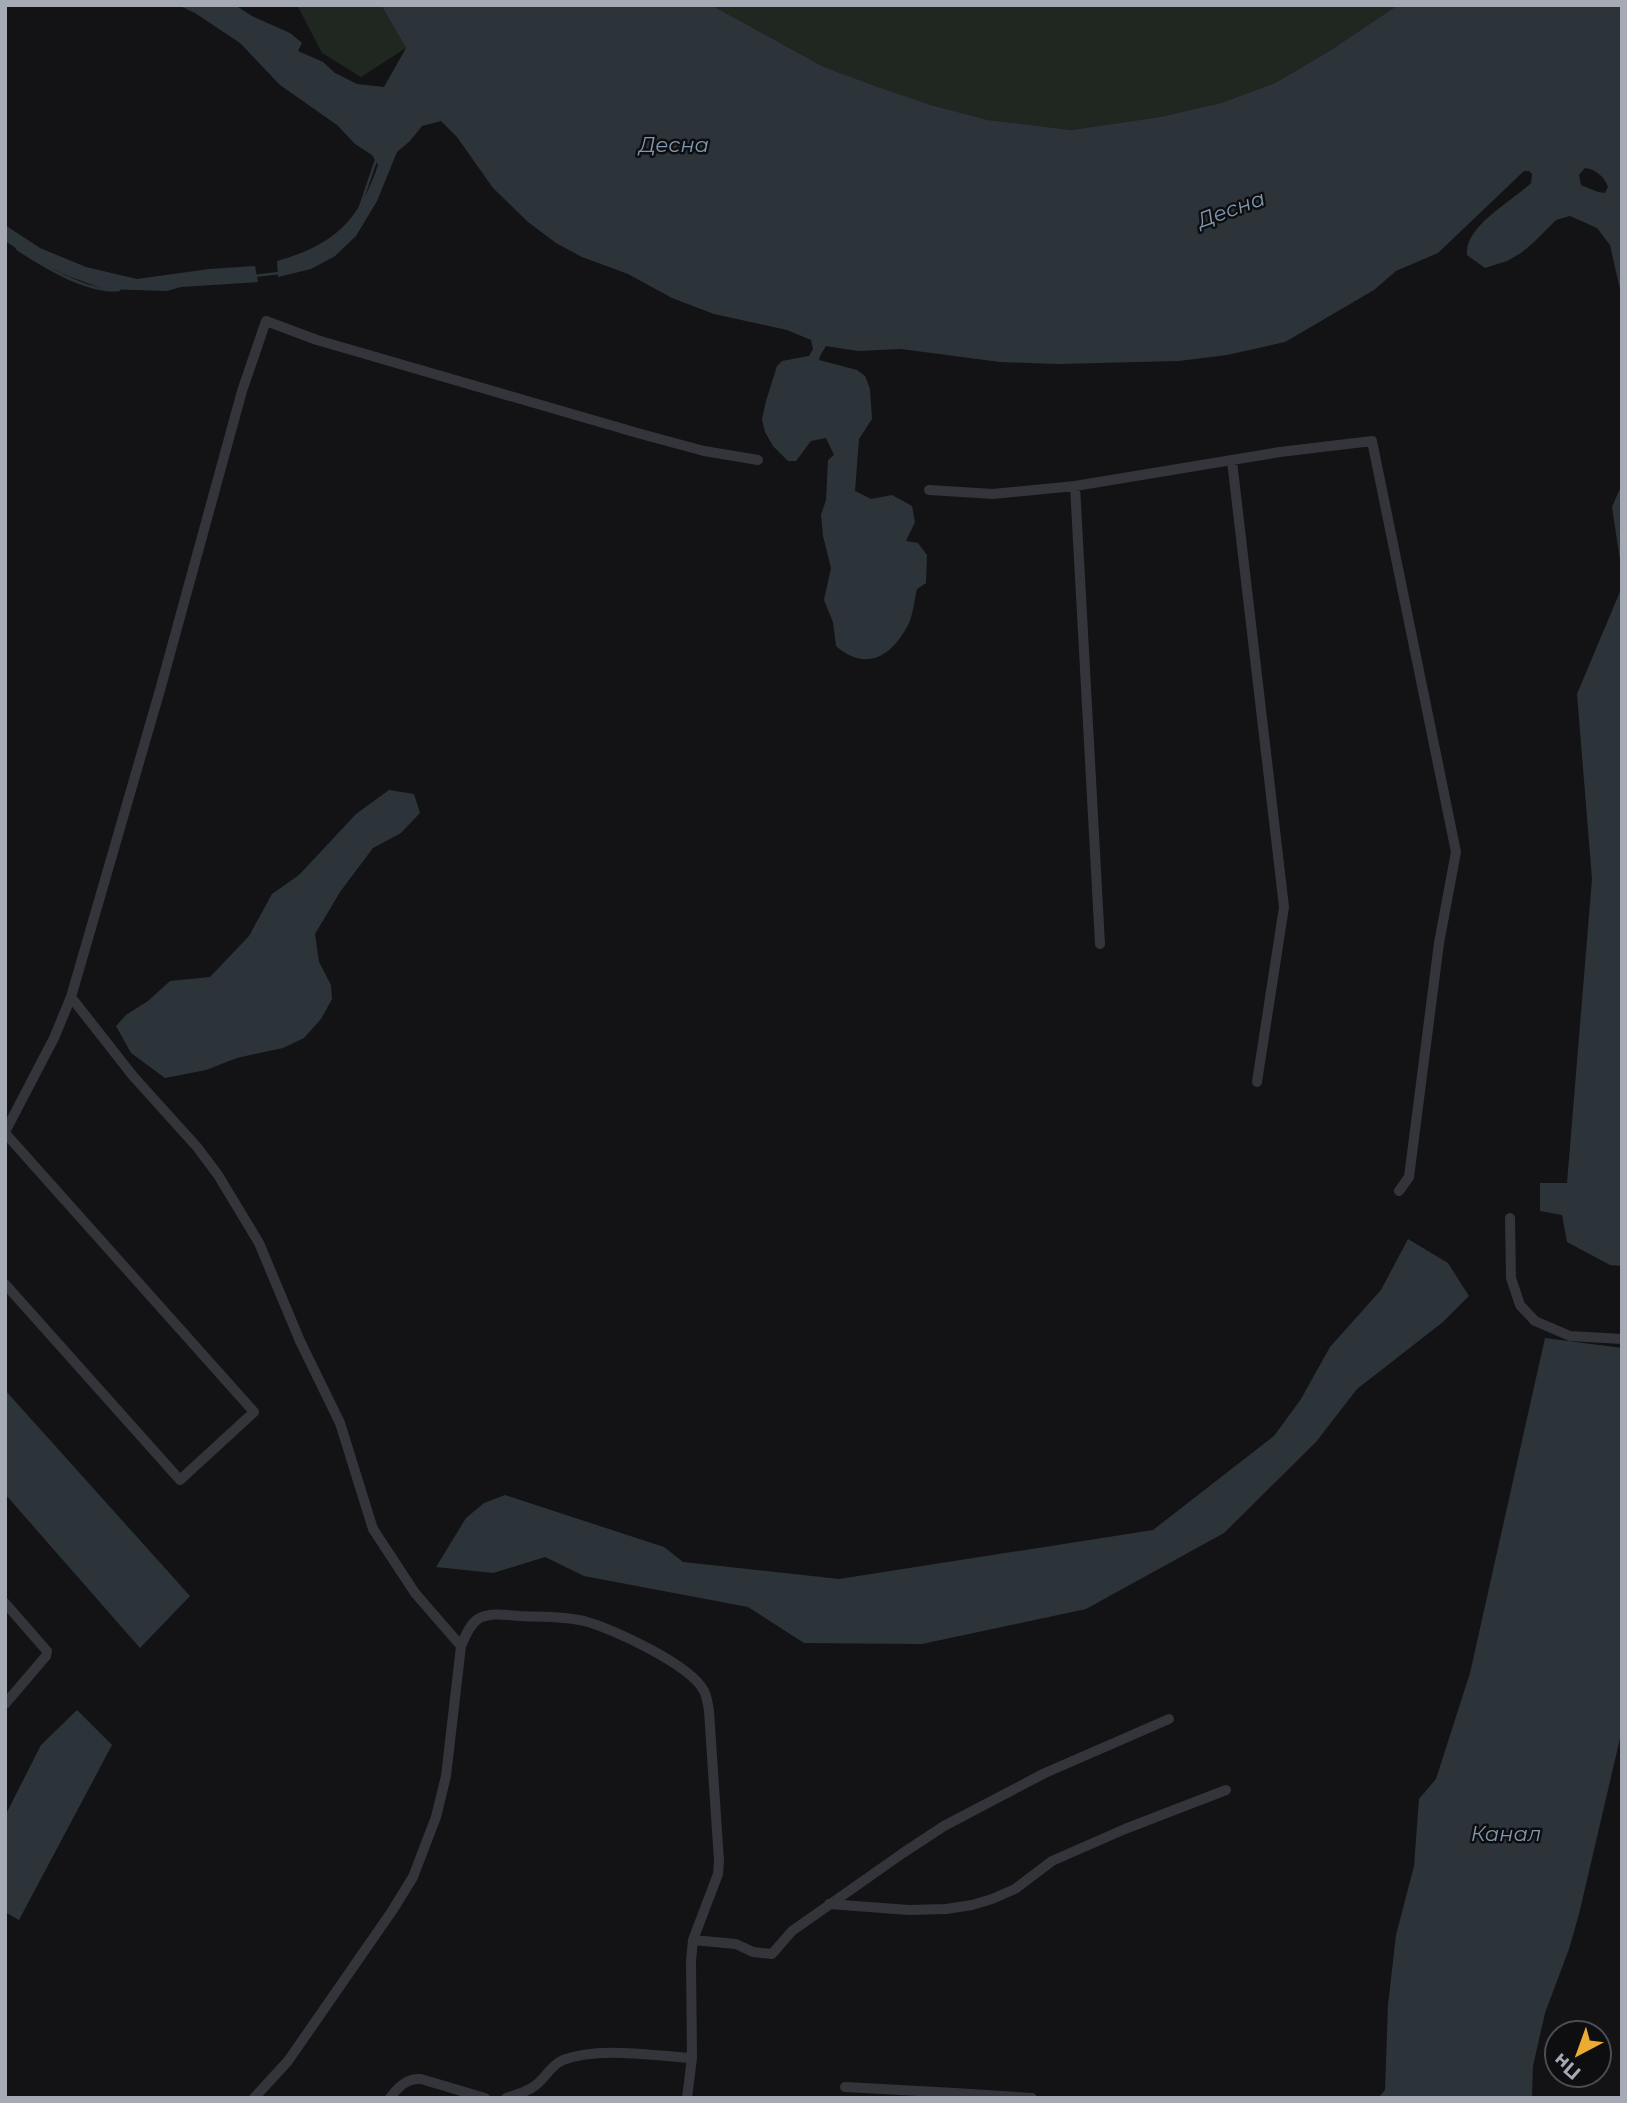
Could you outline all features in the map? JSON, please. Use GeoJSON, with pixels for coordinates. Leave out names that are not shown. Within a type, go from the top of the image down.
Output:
{"type":"FeatureCollection","features":[{"type":"Feature","properties":{"kind":"street"},"geometry":{"type":"LineString","coordinates":[[5,1284],[180,1480],[254,1412],[5,1132],[54,1038],[71,997],[160,690],[242,391],[266,321],[317,340],[640,434],[704,451],[758,460]]}},
{"type":"Feature","properties":{"kind":"street"},"geometry":{"type":"LineString","coordinates":[[929,489],[993,494],[1075,486],[1280,452],[1372,441],[1456,852],[1439,943],[1409,1177],[1399,1191]]}},
{"type":"Feature","properties":{"kind":"street"},"geometry":{"type":"LineString","coordinates":[[1232,461],[1284,907],[1256,1082]]}},
{"type":"Feature","properties":{"kind":"street"},"geometry":{"type":"LineString","coordinates":[[1075,486],[1100,944]]}},
{"type":"Feature","properties":{"kind":"street"},"geometry":{"type":"LineString","coordinates":[[71,997],[133,1076],[197,1147],[218,1175],[259,1243],[300,1341],[340,1423],[373,1529],[415,1592],[461,1646]]}},
{"type":"Feature","properties":{"kind":"street"},"geometry":{"type":"LineString","coordinates":[[1510,1218],[1511,1278],[1520,1305],[1535,1321],[1570,1336],[1622,1339]]}},
{"type":"Feature","properties":{"kind":"street"},"geometry":{"type":"LineString","coordinates":[[5,1603],[47,1651],[46,1656],[5,1704]]}},
{"type":"Feature","properties":{"kind":"street"},"geometry":{"type":"LineString","coordinates":[[254,2098],[288,2061],[414,1877],[436,1816],[446,1776],[461,1646],[475,1621],[486,1615],[548,1617],[583,1621],[605,1628],[676,1664],[704,1690],[709,1711],[719,1861],[718,1874],[693,1940],[692,2058],[687,2098]]}},
{"type":"Feature","properties":{"kind":"street"},"geometry":{"type":"LineString","coordinates":[[693,1940],[736,1944],[753,1952],[772,1954],[792,1931],[944,1826],[1045,1773],[1169,1719]]}},
{"type":"Feature","properties":{"kind":"street"},"geometry":{"type":"LineString","coordinates":[[829,1904],[909,1910],[972,1905],[1015,1889],[1052,1861],[1226,1790]]}},
{"type":"Feature","properties":{"kind":"street"},"geometry":{"type":"LineString","coordinates":[[506,2098],[537,2084],[557,2063],[583,2055],[608,2053],[692,2058]]}},
{"type":"Feature","properties":{"kind":"street"},"geometry":{"type":"LineString","coordinates":[[390,2098],[414,2078],[485,2098]]}},
{"type":"Feature","properties":{"kind":"street"},"geometry":{"type":"LineString","coordinates":[[845,2087],[1032,2098]]}},
{"type":"Feature","properties":{"kind":"shaded area"},"geometry":{"type":"Polygon","coordinates":[[[297,5],[381,5],[406,48],[361,77],[322,53],[297,5]]]}},
{"type":"Feature","properties":{"kind":"shaded area"},"geometry":{"type":"Polygon","coordinates":[[[711,5],[1398,5],[1331,50],[1275,83],[1221,103],[1160,117],[1071,130],[988,120],[878,87],[824,67],[711,5]]]}},
{"type":"Feature","properties":{"kind":"water","name":"Десна"},"geometry":{"type":"Polygon","coordinates":[[[178,5],[235,5],[290,33],[302,43],[298,51],[323,62],[335,73],[357,84],[384,87],[406,48],[381,5],[711,5],[824,67],[878,87],[988,120],[1071,130],[1160,117],[1221,103],[1275,83],[1331,50],[1398,5],[1622,5],[1622,298],[1610,245],[1597,228],[1570,216],[1556,220],[1521,253],[1507,261],[1485,268],[1467,255],[1468,244],[1481,224],[1531,183],[1532,174],[1524,171],[1438,253],[1396,271],[1374,290],[1285,342],[1227,355],[1179,361],[1057,364],[1000,362],[901,349],[858,351],[826,346],[819,360],[857,370],[865,376],[870,389],[872,419],[859,439],[855,491],[871,499],[892,495],[912,506],[915,522],[906,541],[918,543],[927,555],[926,583],[917,589],[911,619],[900,638],[893,647],[876,658],[857,658],[836,646],[833,622],[824,600],[831,568],[821,515],[826,500],[828,460],[834,455],[826,438],[811,441],[796,461],[788,461],[773,446],[765,432],[762,419],[777,366],[782,361],[809,356],[813,349],[811,340],[787,330],[714,314],[672,298],[628,274],[582,257],[556,243],[528,222],[493,188],[457,137],[441,121],[422,126],[397,152],[377,201],[356,236],[335,256],[311,269],[278,277],[277,261],[314,247],[342,228],[353,216],[371,185],[378,165],[372,155],[355,144],[337,125],[280,85],[240,43],[178,5]],[[1585,168],[1579,175],[1581,185],[1605,193],[1608,187],[1605,180],[1585,168]]]}},
{"type":"Feature","properties":{"kind":"water"},"geometry":{"type":"Polygon","coordinates":[[[5,225],[40,248],[86,267],[137,279],[255,266],[258,282],[181,287],[167,291],[104,289],[36,261],[8,243],[5,241],[5,225]]]}},
{"type":"Feature","properties":{"kind":"water"},"geometry":{"type":"Polygon","coordinates":[[[1622,484],[1622,573],[1612,507],[1622,484]]]}},
{"type":"Feature","properties":{"kind":"water"},"geometry":{"type":"Polygon","coordinates":[[[1622,587],[1622,1266],[1610,1265],[1567,1242],[1562,1215],[1540,1211],[1540,1183],[1567,1183],[1592,879],[1577,694],[1622,587]]]}},
{"type":"Feature","properties":{"kind":"water"},"geometry":{"type":"Polygon","coordinates":[[[389,790],[414,794],[420,813],[401,833],[373,848],[340,892],[315,934],[319,962],[331,985],[332,999],[321,1019],[304,1038],[283,1048],[237,1058],[206,1070],[165,1078],[131,1053],[116,1026],[126,1015],[148,1001],[170,981],[210,977],[249,936],[272,894],[299,875],[356,814],[389,790]]]}},
{"type":"Feature","properties":{"kind":"water"},"geometry":{"type":"Polygon","coordinates":[[[1408,1239],[1448,1263],[1469,1296],[1443,1322],[1357,1389],[1316,1442],[1224,1533],[1086,1609],[922,1644],[804,1643],[748,1607],[584,1576],[545,1557],[493,1573],[436,1567],[466,1518],[484,1503],[505,1495],[664,1547],[683,1562],[839,1579],[1153,1530],[1274,1436],[1301,1399],[1330,1347],[1381,1290],[1408,1239]]]}},
{"type":"Feature","properties":{"kind":"water","name":"Канал"},"geometry":{"type":"Polygon","coordinates":[[[1545,1338],[1622,1348],[1622,1730],[1579,1914],[1543,2019],[1533,2066],[1532,2098],[1378,2098],[1385,2090],[1388,2005],[1396,1935],[1414,1866],[1419,1799],[1436,1779],[1470,1673],[1545,1338]]]}},
{"type":"Feature","properties":{"kind":"water"},"geometry":{"type":"Polygon","coordinates":[[[5,1390],[190,1596],[140,1648],[5,1494],[5,1390]]]}},
{"type":"Feature","properties":{"kind":"water"},"geometry":{"type":"Polygon","coordinates":[[[77,1710],[112,1745],[19,1920],[5,1912],[5,1816],[41,1745],[77,1710]]]}},
{"type":"Feature","properties":{"kind":"waterway"},"geometry":{"type":"LineString","coordinates":[[360,207],[376,160]]}},
{"type":"Feature","properties":{"kind":"waterway"},"geometry":{"type":"LineString","coordinates":[[17,249],[80,283],[106,290],[119,290]]}},
{"type":"Feature","properties":{"kind":"waterway"},"geometry":{"type":"LineString","coordinates":[[254,276],[279,273]]}}]}
